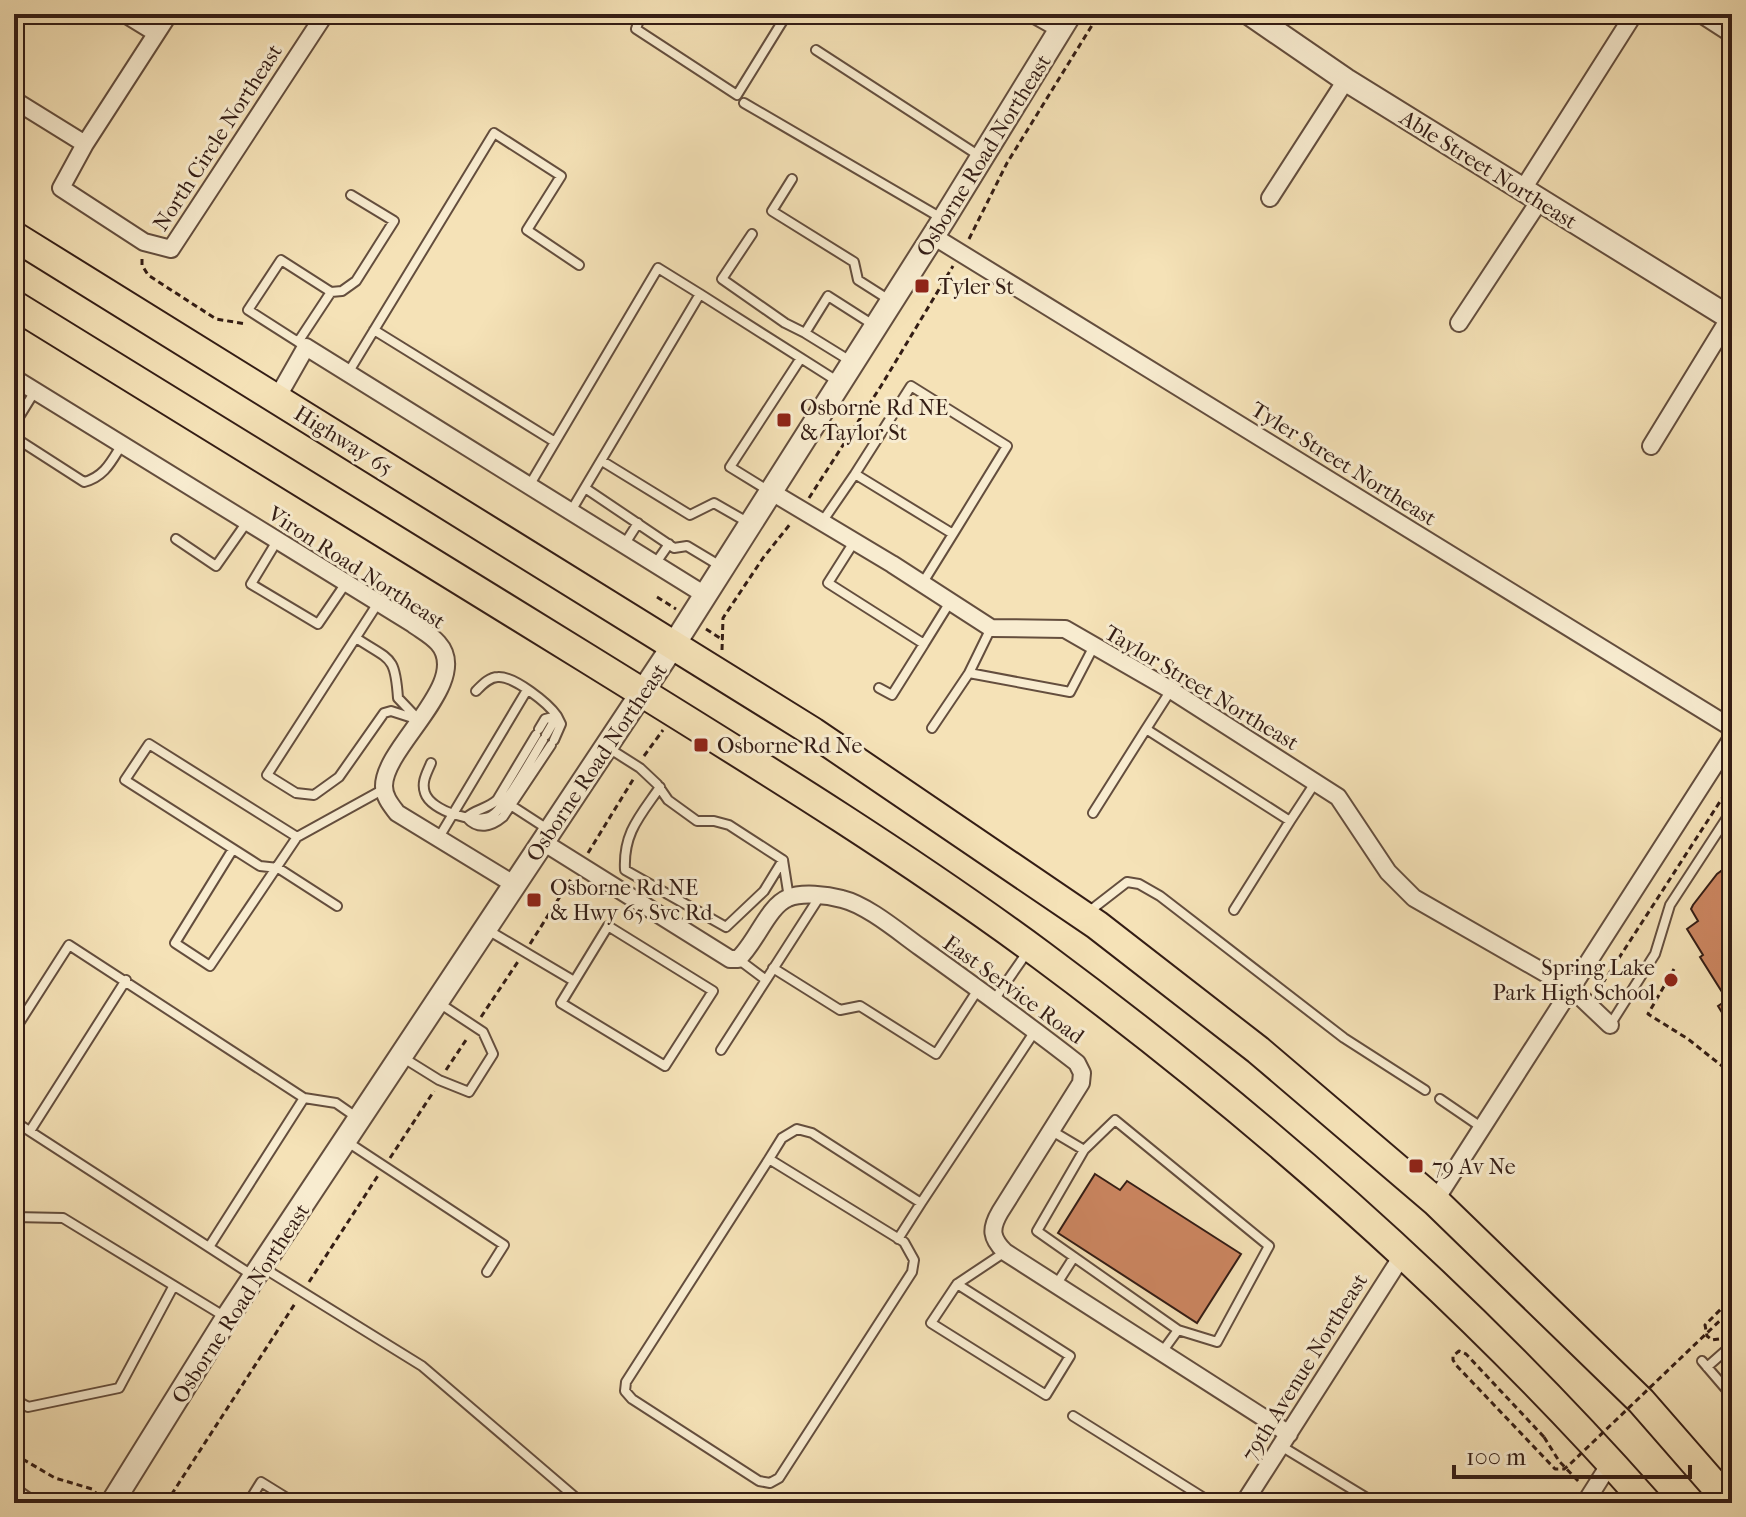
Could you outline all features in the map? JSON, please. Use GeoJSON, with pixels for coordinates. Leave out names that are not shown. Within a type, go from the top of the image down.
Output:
{"type":"FeatureCollection","features":[{"type":"Feature","properties":{"kind":"highway","name":"Highway 65"},"geometry":{"type":"LineString","coordinates":[[14,236],[813,732],[1083,915],[1258,1050],[1435,1201],[1641,1401],[1730,1503]]}},
{"type":"Feature","properties":{"kind":"highway"},"geometry":{"type":"LineString","coordinates":[[14,305],[643,692],[845,820],[1030,948],[1245,1117],[1402,1256],[1454,1303],[1611,1462],[1647,1503]]}},
{"type":"Feature","properties":{"kind":"street"},"geometry":{"type":"LineString","coordinates":[[125,14],[156,33]]}},
{"type":"Feature","properties":{"kind":"street","name":"North Circle Northeast"},"geometry":{"type":"LineString","coordinates":[[169,14],[85,144],[61,188],[144,242],[171,249],[325,14]]}},
{"type":"Feature","properties":{"kind":"street"},"geometry":{"type":"LineString","coordinates":[[1039,14],[1066,20]]}},
{"type":"Feature","properties":{"kind":"street","name":"Able Street Northeast"},"geometry":{"type":"LineString","coordinates":[[1250,14],[1346,80],[1731,318]]}},
{"type":"Feature","properties":{"kind":"street"},"geometry":{"type":"LineString","coordinates":[[1459,323],[1634,14]]}},
{"type":"Feature","properties":{"kind":"street"},"geometry":{"type":"LineString","coordinates":[[1701,14],[1732,34]]}},
{"type":"Feature","properties":{"kind":"street","name":"Osborne Road Northeast"},"geometry":{"type":"LineString","coordinates":[[103,1497],[259,1272],[673,646],[1066,20]]}},
{"type":"Feature","properties":{"kind":"street"},"geometry":{"type":"LineString","coordinates":[[1270,198],[1346,80]]}},
{"type":"Feature","properties":{"kind":"street"},"geometry":{"type":"LineString","coordinates":[[14,100],[85,144]]}},
{"type":"Feature","properties":{"kind":"street","name":"Tyler Street Northeast"},"geometry":{"type":"LineString","coordinates":[[938,228],[1732,728]]}},
{"type":"Feature","properties":{"kind":"street"},"geometry":{"type":"LineString","coordinates":[[1651,446],[1731,318]]}},
{"type":"Feature","properties":{"kind":"street"},"geometry":{"type":"LineString","coordinates":[[277,398],[302,345],[705,595]]}},
{"type":"Feature","properties":{"kind":"street","name":"Viron Road Northeast"},"geometry":{"type":"LineString","coordinates":[[14,378],[439,644],[444,655],[445,672],[438,691],[389,768],[384,789]]}},
{"type":"Feature","properties":{"kind":"street"},"geometry":{"type":"LineString","coordinates":[[770,491],[991,628]]}},
{"type":"Feature","properties":{"kind":"street","name":"Taylor Street Northeast"},"geometry":{"type":"LineString","coordinates":[[991,628],[1065,629],[1171,690],[1315,782],[1338,797],[1388,872],[1414,898],[1571,988],[1610,1025]]}},
{"type":"Feature","properties":{"kind":"street"},"geometry":{"type":"LineString","coordinates":[[1435,1201],[1732,738]]}},
{"type":"Feature","properties":{"kind":"street"},"geometry":{"type":"LineString","coordinates":[[384,789],[388,802],[397,813],[515,885]]}},
{"type":"Feature","properties":{"kind":"street"},"geometry":{"type":"LineString","coordinates":[[547,836],[638,901],[730,959],[738,959],[748,950],[777,905],[789,898]]}},
{"type":"Feature","properties":{"kind":"street","name":"East Service Road"},"geometry":{"type":"LineString","coordinates":[[789,898],[820,896],[843,899],[856,905],[979,988],[1077,1063],[1082,1073],[1081,1083],[992,1225],[993,1236],[1005,1252]]}},
{"type":"Feature","properties":{"kind":"street"},"geometry":{"type":"LineString","coordinates":[[1005,1252],[1162,1352],[1285,1440]]}},
{"type":"Feature","properties":{"kind":"street","name":"79th Avenue Northeast"},"geometry":{"type":"LineString","coordinates":[[1244,1503],[1402,1256]]}},
{"type":"Feature","properties":{"kind":"street"},"geometry":{"type":"LineString","coordinates":[[1585,1503],[1611,1462]]}},
{"type":"Feature","properties":{"kind":"street"},"geometry":{"type":"LineString","coordinates":[[14,1496],[24,1503]]}},
{"type":"Feature","properties":{"kind":"lane"},"geometry":{"type":"LineString","coordinates":[[641,14],[636,29],[737,95],[787,14]]}},
{"type":"Feature","properties":{"kind":"lane"},"geometry":{"type":"LineString","coordinates":[[816,50],[982,157]]}},
{"type":"Feature","properties":{"kind":"lane"},"geometry":{"type":"LineString","coordinates":[[744,103],[938,228]]}},
{"type":"Feature","properties":{"kind":"lane"},"geometry":{"type":"LineString","coordinates":[[348,373],[494,133],[561,176],[527,230],[579,265]]}},
{"type":"Feature","properties":{"kind":"lane"},"geometry":{"type":"LineString","coordinates":[[792,179],[772,211],[854,262],[858,280],[892,301]]}},
{"type":"Feature","properties":{"kind":"lane"},"geometry":{"type":"LineString","coordinates":[[331,292],[302,345],[248,310],[281,260],[331,292],[342,291],[356,281],[394,221],[351,195]]}},
{"type":"Feature","properties":{"kind":"lane"},"geometry":{"type":"LineString","coordinates":[[752,234],[722,279],[785,323],[852,362]]}},
{"type":"Feature","properties":{"kind":"lane"},"geometry":{"type":"LineString","coordinates":[[529,486],[658,268],[840,382]]}},
{"type":"Feature","properties":{"kind":"lane"},"geometry":{"type":"LineString","coordinates":[[571,512],[700,294]]}},
{"type":"Feature","properties":{"kind":"lane"},"geometry":{"type":"LineString","coordinates":[[805,333],[828,296],[875,327]]}},
{"type":"Feature","properties":{"kind":"lane"},"geometry":{"type":"LineString","coordinates":[[374,330],[555,442]]}},
{"type":"Feature","properties":{"kind":"lane"},"geometry":{"type":"LineString","coordinates":[[770,491],[730,467],[801,358]]}},
{"type":"Feature","properties":{"kind":"lane"},"geometry":{"type":"LineString","coordinates":[[821,523],[911,386],[1007,446],[922,584]]}},
{"type":"Feature","properties":{"kind":"lane"},"geometry":{"type":"LineString","coordinates":[[14,425],[35,391]]}},
{"type":"Feature","properties":{"kind":"lane"},"geometry":{"type":"LineString","coordinates":[[14,437],[84,482],[96,479],[106,470],[121,446]]}},
{"type":"Feature","properties":{"kind":"lane"},"geometry":{"type":"LineString","coordinates":[[602,461],[690,515],[714,503],[749,524]]}},
{"type":"Feature","properties":{"kind":"lane"},"geometry":{"type":"LineString","coordinates":[[855,474],[953,534]]}},
{"type":"Feature","properties":{"kind":"lane"},"geometry":{"type":"LineString","coordinates":[[585,488],[674,548],[687,546],[722,567]]}},
{"type":"Feature","properties":{"kind":"lane"},"geometry":{"type":"LineString","coordinates":[[176,539],[216,566],[247,522]]}},
{"type":"Feature","properties":{"kind":"lane"},"geometry":{"type":"LineString","coordinates":[[624,545],[638,523]]}},
{"type":"Feature","properties":{"kind":"lane"},"geometry":{"type":"LineString","coordinates":[[277,541],[251,584],[318,624],[346,583]]}},
{"type":"Feature","properties":{"kind":"lane"},"geometry":{"type":"LineString","coordinates":[[854,542],[828,583],[924,644]]}},
{"type":"Feature","properties":{"kind":"lane"},"geometry":{"type":"LineString","coordinates":[[655,564],[669,544]]}},
{"type":"Feature","properties":{"kind":"lane"},"geometry":{"type":"LineString","coordinates":[[879,688],[892,695],[950,602]]}},
{"type":"Feature","properties":{"kind":"lane"},"geometry":{"type":"LineString","coordinates":[[378,603],[267,775],[302,795],[320,792],[339,777],[398,694]]}},
{"type":"Feature","properties":{"kind":"lane"},"geometry":{"type":"LineString","coordinates":[[932,728],[969,673],[991,628]]}},
{"type":"Feature","properties":{"kind":"lane"},"geometry":{"type":"LineString","coordinates":[[356,638],[394,666],[400,703],[419,720]]}},
{"type":"Feature","properties":{"kind":"lane"},"geometry":{"type":"LineString","coordinates":[[969,673],[1070,692],[1094,646]]}},
{"type":"Feature","properties":{"kind":"lane"},"geometry":{"type":"LineString","coordinates":[[431,763],[423,782],[427,798],[453,814],[483,818],[498,811],[557,716],[549,705],[503,677],[495,677],[476,691]]}},
{"type":"Feature","properties":{"kind":"lane"},"geometry":{"type":"LineString","coordinates":[[438,840],[527,690]]}},
{"type":"Feature","properties":{"kind":"lane"},"geometry":{"type":"LineString","coordinates":[[1093,813],[1171,690]]}},
{"type":"Feature","properties":{"kind":"lane"},"geometry":{"type":"LineString","coordinates":[[385,713],[395,712],[419,720]]}},
{"type":"Feature","properties":{"kind":"lane"},"geometry":{"type":"LineString","coordinates":[[1146,729],[1290,821]]}},
{"type":"Feature","properties":{"kind":"lane"},"geometry":{"type":"LineString","coordinates":[[466,818],[473,825],[494,824],[512,806],[545,737]]}},
{"type":"Feature","properties":{"kind":"lane"},"geometry":{"type":"LineString","coordinates":[[297,837],[149,744],[125,780],[260,866],[278,868],[337,906]]}},
{"type":"Feature","properties":{"kind":"lane"},"geometry":{"type":"LineString","coordinates":[[606,746],[640,768],[660,787],[668,800],[697,821],[729,825],[783,860],[789,898]]}},
{"type":"Feature","properties":{"kind":"lane"},"geometry":{"type":"LineString","coordinates":[[1234,910],[1315,782]]}},
{"type":"Feature","properties":{"kind":"lane"},"geometry":{"type":"LineString","coordinates":[[660,787],[624,847],[625,870],[726,927],[764,891],[783,860]]}},
{"type":"Feature","properties":{"kind":"lane"},"geometry":{"type":"LineString","coordinates":[[233,849],[175,943],[210,966],[297,837],[384,789]]}},
{"type":"Feature","properties":{"kind":"lane"},"geometry":{"type":"LineString","coordinates":[[512,806],[547,836]]}},
{"type":"Feature","properties":{"kind":"lane"},"geometry":{"type":"LineString","coordinates":[[1610,1025],[1655,954],[1670,905],[1732,810]]}},
{"type":"Feature","properties":{"kind":"lane"},"geometry":{"type":"LineString","coordinates":[[1083,915],[1127,882],[1139,884],[1160,896],[1344,1038],[1425,1090]]}},
{"type":"Feature","properties":{"kind":"lane"},"geometry":{"type":"LineString","coordinates":[[638,901],[650,883]]}},
{"type":"Feature","properties":{"kind":"lane"},"geometry":{"type":"LineString","coordinates":[[721,1050],[820,896]]}},
{"type":"Feature","properties":{"kind":"lane"},"geometry":{"type":"LineString","coordinates":[[608,926],[713,991],[665,1066],[561,1003],[574,981],[608,926]]}},
{"type":"Feature","properties":{"kind":"lane"},"geometry":{"type":"LineString","coordinates":[[485,928],[574,981]]}},
{"type":"Feature","properties":{"kind":"lane"},"geometry":{"type":"LineString","coordinates":[[14,1031],[69,945],[304,1098],[336,1103],[360,1120]]}},
{"type":"Feature","properties":{"kind":"lane"},"geometry":{"type":"LineString","coordinates":[[994,1000],[1030,948]]}},
{"type":"Feature","properties":{"kind":"lane"},"geometry":{"type":"LineString","coordinates":[[738,959],[766,980]]}},
{"type":"Feature","properties":{"kind":"lane"},"geometry":{"type":"LineString","coordinates":[[773,968],[840,1010],[860,1006],[936,1054],[979,988]]}},
{"type":"Feature","properties":{"kind":"lane"},"geometry":{"type":"LineString","coordinates":[[30,1131],[126,980]]}},
{"type":"Feature","properties":{"kind":"lane"},"geometry":{"type":"LineString","coordinates":[[401,1057],[439,1080],[469,1092],[493,1054],[483,1032],[437,1002]]}},
{"type":"Feature","properties":{"kind":"lane"},"geometry":{"type":"LineString","coordinates":[[898,1239],[1035,1030]]}},
{"type":"Feature","properties":{"kind":"lane"},"geometry":{"type":"LineString","coordinates":[[209,1247],[304,1098]]}},
{"type":"Feature","properties":{"kind":"lane"},"geometry":{"type":"LineString","coordinates":[[1440,1099],[1481,1127]]}},
{"type":"Feature","properties":{"kind":"lane"},"geometry":{"type":"LineString","coordinates":[[1115,1120],[1269,1246],[1217,1342],[1178,1330],[1074,1257],[1037,1231],[1084,1150],[1115,1120]]}},
{"type":"Feature","properties":{"kind":"lane"},"geometry":{"type":"LineString","coordinates":[[14,1121],[209,1247],[259,1272],[422,1366],[582,1503]]}},
{"type":"Feature","properties":{"kind":"lane"},"geometry":{"type":"LineString","coordinates":[[769,1159],[898,1239],[911,1252],[914,1260],[912,1272],[779,1478],[770,1483],[759,1481],[632,1399],[625,1391],[626,1382],[782,1138],[797,1129],[812,1133],[921,1203]]}},
{"type":"Feature","properties":{"kind":"lane"},"geometry":{"type":"LineString","coordinates":[[1051,1130],[1084,1150]]}},
{"type":"Feature","properties":{"kind":"lane"},"geometry":{"type":"LineString","coordinates":[[346,1140],[504,1245],[487,1272]]}},
{"type":"Feature","properties":{"kind":"lane"},"geometry":{"type":"LineString","coordinates":[[14,1217],[63,1218],[227,1318]]}},
{"type":"Feature","properties":{"kind":"lane"},"geometry":{"type":"LineString","coordinates":[[957,1284],[1070,1356],[1046,1395],[931,1323],[957,1284],[1005,1252]]}},
{"type":"Feature","properties":{"kind":"lane"},"geometry":{"type":"LineString","coordinates":[[1056,1285],[1074,1257]]}},
{"type":"Feature","properties":{"kind":"lane"},"geometry":{"type":"LineString","coordinates":[[14,1399],[28,1407],[119,1388],[173,1287]]}},
{"type":"Feature","properties":{"kind":"lane"},"geometry":{"type":"LineString","coordinates":[[1162,1352],[1178,1330]]}},
{"type":"Feature","properties":{"kind":"lane"},"geometry":{"type":"LineString","coordinates":[[1732,1345],[1705,1364],[1732,1396]]}},
{"type":"Feature","properties":{"kind":"lane"},"geometry":{"type":"LineString","coordinates":[[1073,1416],[1212,1503]]}},
{"type":"Feature","properties":{"kind":"lane"},"geometry":{"type":"LineString","coordinates":[[1285,1440],[1375,1503]]}},
{"type":"Feature","properties":{"kind":"lane"},"geometry":{"type":"LineString","coordinates":[[248,1503],[261,1482],[295,1503]]}},
{"type":"Feature","properties":{"kind":"path"},"geometry":{"type":"LineString","coordinates":[[144,242],[142,265],[148,275],[216,319],[250,325]]}},
{"type":"Feature","properties":{"kind":"path"},"geometry":{"type":"LineString","coordinates":[[1589,1005],[1732,783]]}},
{"type":"Feature","properties":{"kind":"path"},"geometry":{"type":"LineString","coordinates":[[1674,969],[1648,1014],[1688,1039],[1732,1074]]}},
{"type":"Feature","properties":{"kind":"path"},"geometry":{"type":"LineString","coordinates":[[1731,1299],[1704,1328],[1707,1336],[1717,1341],[1732,1328]]}},
{"type":"Feature","properties":{"kind":"path"},"geometry":{"type":"LineString","coordinates":[[1571,1473],[1559,1461],[1544,1437],[1464,1351],[1453,1356],[1456,1365],[1555,1469],[1564,1469],[1732,1309]]}},
{"type":"Feature","properties":{"kind":"path"},"geometry":{"type":"LineString","coordinates":[[14,1454],[48,1475],[92,1489],[103,1497]]}},
{"type":"Feature","properties":{"kind":"building","name":"Spring Lake Park High School"},"geometry":{"type":"Polygon","coordinates":[[[1732,863],[1732,1029],[1718,1006],[1727,1000],[1700,957],[1703,955],[1687,929],[1698,921],[1691,909],[1693,905],[1717,874],[1732,863]]]}},
{"type":"Feature","properties":{"kind":"building"},"geometry":{"type":"Polygon","coordinates":[[[1095,1174],[1120,1190],[1127,1181],[1241,1254],[1197,1323],[1058,1233],[1095,1174]]]}},
{"type":"Feature","properties":{"kind":"place","name":"Tyler St"},"geometry":{"type":"Point","coordinates":[922,286]}},
{"type":"Feature","properties":{"kind":"place","name":"Osborne Rd NE & Taylor St"},"geometry":{"type":"Point","coordinates":[784,420]}},
{"type":"Feature","properties":{"kind":"place","name":"Osborne Rd Ne"},"geometry":{"type":"Point","coordinates":[701,745]}},
{"type":"Feature","properties":{"kind":"place","name":"Osborne Rd NE & Hwy 65 Svc Rd"},"geometry":{"type":"Point","coordinates":[534,900]}},
{"type":"Feature","properties":{"kind":"place","name":"Spring Lake Park High School"},"geometry":{"type":"Point","coordinates":[1671,980]}},
{"type":"Feature","properties":{"kind":"place","name":"79 Av Ne"},"geometry":{"type":"Point","coordinates":[1416,1166]}}]}
